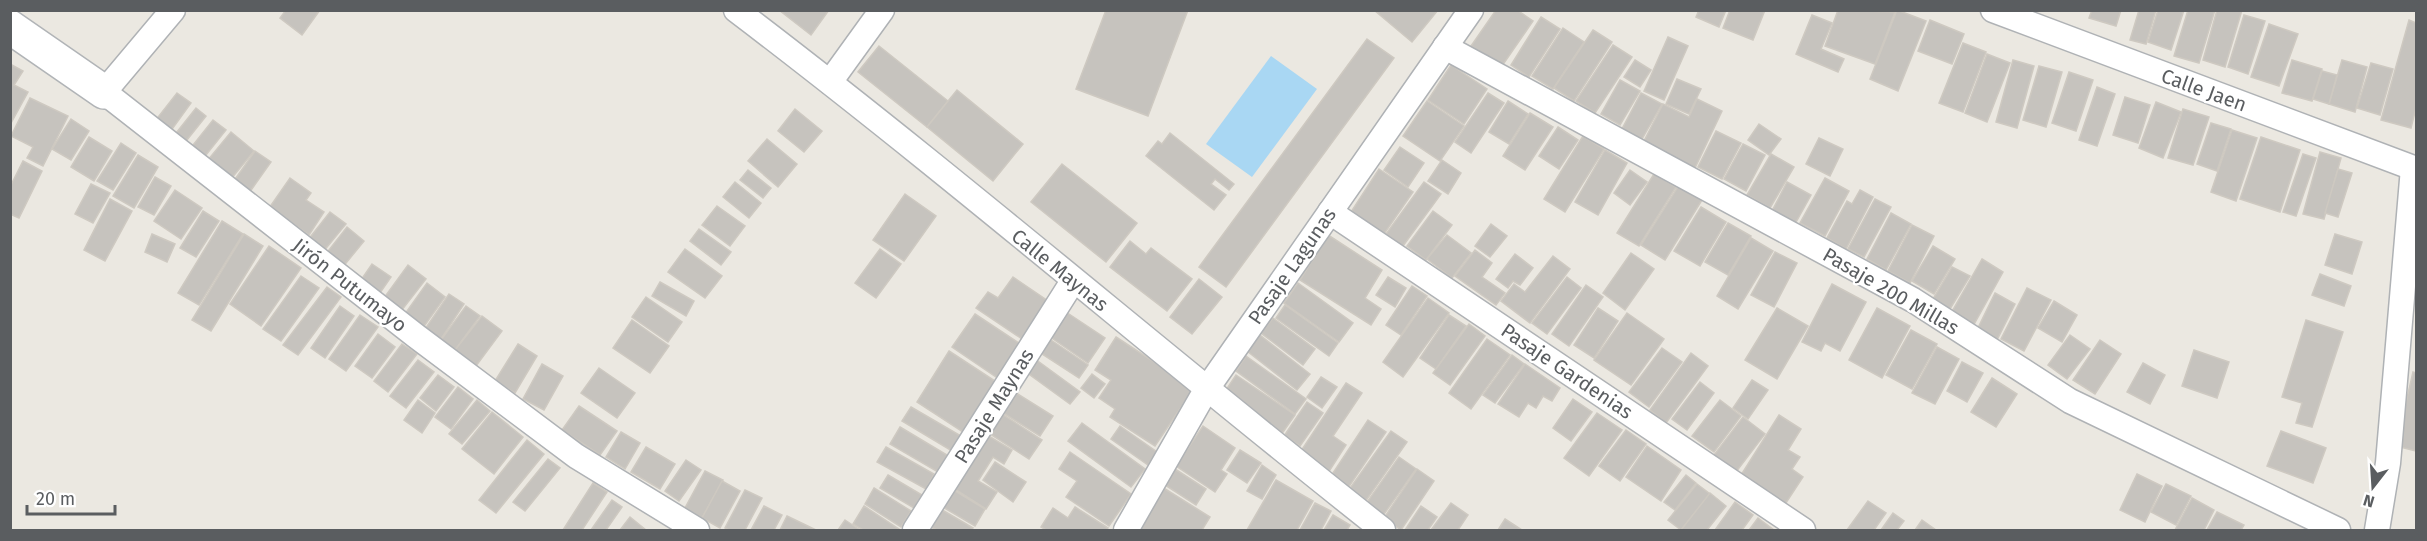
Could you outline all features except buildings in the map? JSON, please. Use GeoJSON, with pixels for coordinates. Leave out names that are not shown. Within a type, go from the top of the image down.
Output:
{"type":"FeatureCollection","features":[{"type":"Feature","properties":{"kind":"street"},"geometry":{"type":"LineString","coordinates":[[104,92],[173,10]]}},
{"type":"Feature","properties":{"kind":"street","name":"Calle Maynas"},"geometry":{"type":"LineString","coordinates":[[736,10],[830,82],[1206,390],[1383,531]]}},
{"type":"Feature","properties":{"kind":"street"},"geometry":{"type":"LineString","coordinates":[[830,82],[882,10]]}},
{"type":"Feature","properties":{"kind":"street","name":"Pasaje Lagunas"},"geometry":{"type":"LineString","coordinates":[[1126,531],[1206,390],[1471,10]]}},
{"type":"Feature","properties":{"kind":"street","name":"Calle Jaen"},"geometry":{"type":"LineString","coordinates":[[1993,10],[2415,169]]}},
{"type":"Feature","properties":{"kind":"street","name":"Jirón Putumayo"},"geometry":{"type":"LineString","coordinates":[[10,27],[104,92],[416,336],[576,456],[697,531]]}},
{"type":"Feature","properties":{"kind":"street","name":"Pasaje 200 Millas"},"geometry":{"type":"LineString","coordinates":[[1445,47],[1913,300],[2070,401],[2338,531]]}},
{"type":"Feature","properties":{"kind":"street"},"geometry":{"type":"LineString","coordinates":[[2377,531],[2388,463],[2415,169]]}},
{"type":"Feature","properties":{"kind":"street","name":"Pasaje Gardenias"},"geometry":{"type":"LineString","coordinates":[[1330,212],[1803,531]]}},
{"type":"Feature","properties":{"kind":"street","name":"Pasaje Maynas"},"geometry":{"type":"LineString","coordinates":[[915,531],[1073,281]]}},
{"type":"Feature","properties":{"kind":"water"},"geometry":{"type":"Polygon","coordinates":[[[1271,56],[1317,89],[1252,177],[1206,144],[1271,56]]]}}]}
